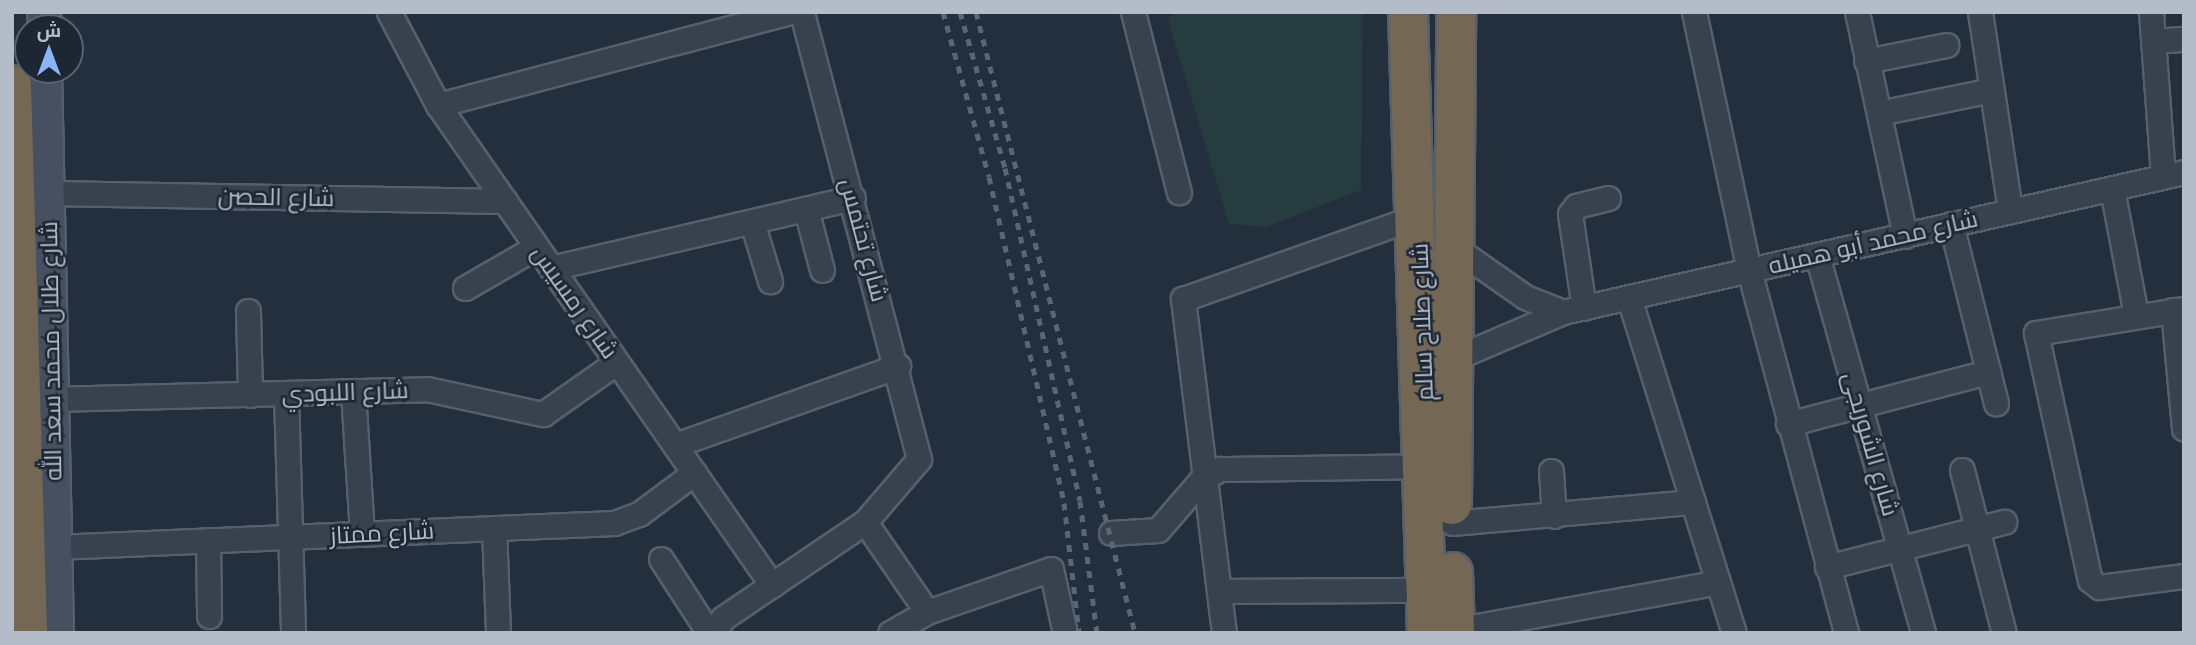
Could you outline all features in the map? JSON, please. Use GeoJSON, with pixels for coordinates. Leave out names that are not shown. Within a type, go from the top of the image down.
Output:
{"type":"FeatureCollection","features":[{"type":"Feature","properties":{"kind":"highway","name":"شارع صلاح سالم"},"geometry":{"type":"LineString","coordinates":[[1408,12],[1419,216],[1427,590],[1445,632]]}},
{"type":"Feature","properties":{"kind":"highway"},"geometry":{"type":"LineString","coordinates":[[1435,12],[1438,75],[1455,102]]}},
{"type":"Feature","properties":{"kind":"highway","name":"شارع صلاح سالم"},"geometry":{"type":"LineString","coordinates":[[1445,632],[1452,523],[1458,250],[1456,12]]}},
{"type":"Feature","properties":{"kind":"highway"},"geometry":{"type":"LineString","coordinates":[[12,85],[28,633]]}},
{"type":"Feature","properties":{"kind":"main road","name":"شارع طلال محمد سعد الله"},"geometry":{"type":"LineString","coordinates":[[46,84],[57,633]]}},
{"type":"Feature","properties":{"kind":"street","name":"شارع رمسيس"},"geometry":{"type":"LineString","coordinates":[[389,12],[438,105],[772,585]]}},
{"type":"Feature","properties":{"kind":"street"},"geometry":{"type":"LineString","coordinates":[[438,105],[790,12]]}},
{"type":"Feature","properties":{"kind":"street","name":"شارع تحتمس"},"geometry":{"type":"LineString","coordinates":[[802,12],[920,450],[915,467],[865,522]]}},
{"type":"Feature","properties":{"kind":"street"},"geometry":{"type":"LineString","coordinates":[[1133,12],[1179,192]]}},
{"type":"Feature","properties":{"kind":"street"},"geometry":{"type":"LineString","coordinates":[[1694,12],[1749,270],[1846,633]]}},
{"type":"Feature","properties":{"kind":"street"},"geometry":{"type":"LineString","coordinates":[[1857,12],[1905,236]]}},
{"type":"Feature","properties":{"kind":"street"},"geometry":{"type":"LineString","coordinates":[[1980,12],[2010,210]]}},
{"type":"Feature","properties":{"kind":"street"},"geometry":{"type":"LineString","coordinates":[[2151,12],[2173,175]]}},
{"type":"Feature","properties":{"kind":"street"},"geometry":{"type":"LineString","coordinates":[[2153,41],[2184,39]]}},
{"type":"Feature","properties":{"kind":"street"},"geometry":{"type":"LineString","coordinates":[[1866,61],[1946,45]]}},
{"type":"Feature","properties":{"kind":"street"},"geometry":{"type":"LineString","coordinates":[[1879,113],[1992,90]]}},
{"type":"Feature","properties":{"kind":"street","name":"شارع محمد أبو هميله"},"geometry":{"type":"LineString","coordinates":[[1454,358],[1573,310],[2173,175]]}},
{"type":"Feature","properties":{"kind":"street"},"geometry":{"type":"LineString","coordinates":[[2112,189],[2136,315]]}},
{"type":"Feature","properties":{"kind":"street","name":"شارع الحصن"},"geometry":{"type":"LineString","coordinates":[[48,193],[505,201]]}},
{"type":"Feature","properties":{"kind":"street"},"geometry":{"type":"LineString","coordinates":[[551,268],[853,198]]}},
{"type":"Feature","properties":{"kind":"street"},"geometry":{"type":"LineString","coordinates":[[1458,250],[1525,297],[1573,310],[1570,214],[1576,205],[1608,198]]}},
{"type":"Feature","properties":{"kind":"street"},"geometry":{"type":"LineString","coordinates":[[806,209],[822,270]]}},
{"type":"Feature","properties":{"kind":"street"},"geometry":{"type":"LineString","coordinates":[[1224,633],[1223,590],[1209,474],[1183,299],[1419,216]]}},
{"type":"Feature","properties":{"kind":"street"},"geometry":{"type":"LineString","coordinates":[[752,222],[770,281]]}},
{"type":"Feature","properties":{"kind":"street"},"geometry":{"type":"LineString","coordinates":[[1951,224],[1996,404]]}},
{"type":"Feature","properties":{"kind":"street"},"geometry":{"type":"LineString","coordinates":[[465,288],[536,247]]}},
{"type":"Feature","properties":{"kind":"street","name":"شارع الشوربجى"},"geometry":{"type":"LineString","coordinates":[[1817,255],[1923,633]]}},
{"type":"Feature","properties":{"kind":"street"},"geometry":{"type":"LineString","coordinates":[[1629,299],[1734,633]]}},
{"type":"Feature","properties":{"kind":"street"},"geometry":{"type":"LineString","coordinates":[[2184,428],[2178,309],[2041,328],[2036,337],[2090,580],[2099,587],[2184,576]]}},
{"type":"Feature","properties":{"kind":"street"},"geometry":{"type":"LineString","coordinates":[[248,311],[250,395]]}},
{"type":"Feature","properties":{"kind":"street","name":"شارع اللبودي"},"geometry":{"type":"LineString","coordinates":[[52,398],[450,391],[543,414],[617,362]]}},
{"type":"Feature","properties":{"kind":"street"},"geometry":{"type":"LineString","coordinates":[[675,445],[898,366]]}},
{"type":"Feature","properties":{"kind":"street"},"geometry":{"type":"LineString","coordinates":[[1788,424],[1861,409],[1988,372]]}},
{"type":"Feature","properties":{"kind":"street"},"geometry":{"type":"LineString","coordinates":[[354,391],[362,534]]}},
{"type":"Feature","properties":{"kind":"street"},"geometry":{"type":"LineString","coordinates":[[286,394],[293,633]]}},
{"type":"Feature","properties":{"kind":"street"},"geometry":{"type":"LineString","coordinates":[[1111,533],[1158,530],[1209,474],[1230,467],[1426,466]]}},
{"type":"Feature","properties":{"kind":"street"},"geometry":{"type":"LineString","coordinates":[[1962,470],[2004,633]]}},
{"type":"Feature","properties":{"kind":"street"},"geometry":{"type":"LineString","coordinates":[[1550,471],[1554,516]]}},
{"type":"Feature","properties":{"kind":"street","name":"شارع ممتاز"},"geometry":{"type":"LineString","coordinates":[[55,547],[627,520],[694,473]]}},
{"type":"Feature","properties":{"kind":"street"},"geometry":{"type":"LineString","coordinates":[[1452,523],[1693,502]]}},
{"type":"Feature","properties":{"kind":"street"},"geometry":{"type":"LineString","coordinates":[[661,559],[711,633],[723,618],[865,522],[927,612]]}},
{"type":"Feature","properties":{"kind":"street"},"geometry":{"type":"LineString","coordinates":[[1827,567],[2004,522]]}},
{"type":"Feature","properties":{"kind":"street"},"geometry":{"type":"LineString","coordinates":[[494,528],[498,633]]}},
{"type":"Feature","properties":{"kind":"street"},"geometry":{"type":"LineString","coordinates":[[208,540],[209,616]]}},
{"type":"Feature","properties":{"kind":"street"},"geometry":{"type":"LineString","coordinates":[[890,633],[927,612],[1051,569]]}},
{"type":"Feature","properties":{"kind":"street"},"geometry":{"type":"LineString","coordinates":[[1051,569],[1051,633]]}},
{"type":"Feature","properties":{"kind":"street"},"geometry":{"type":"LineString","coordinates":[[1051,569],[1065,633]]}},
{"type":"Feature","properties":{"kind":"street"},"geometry":{"type":"LineString","coordinates":[[1445,632],[1718,582]]}},
{"type":"Feature","properties":{"kind":"street"},"geometry":{"type":"LineString","coordinates":[[1223,590],[1427,590]]}},
{"type":"Feature","properties":{"kind":"green space"},"geometry":{"type":"Polygon","coordinates":[[[1176,12],[1363,12],[1361,190],[1266,227],[1229,224],[1168,20],[1176,12]]]}},
{"type":"Feature","properties":{"kind":"railway"},"geometry":{"type":"LineString","coordinates":[[943,12],[989,177],[1064,503],[1079,633]]}},
{"type":"Feature","properties":{"kind":"railway"},"geometry":{"type":"LineString","coordinates":[[960,12],[1005,168],[1080,501],[1097,633]]}},
{"type":"Feature","properties":{"kind":"railway"},"geometry":{"type":"LineString","coordinates":[[976,12],[1135,633]]}}]}
